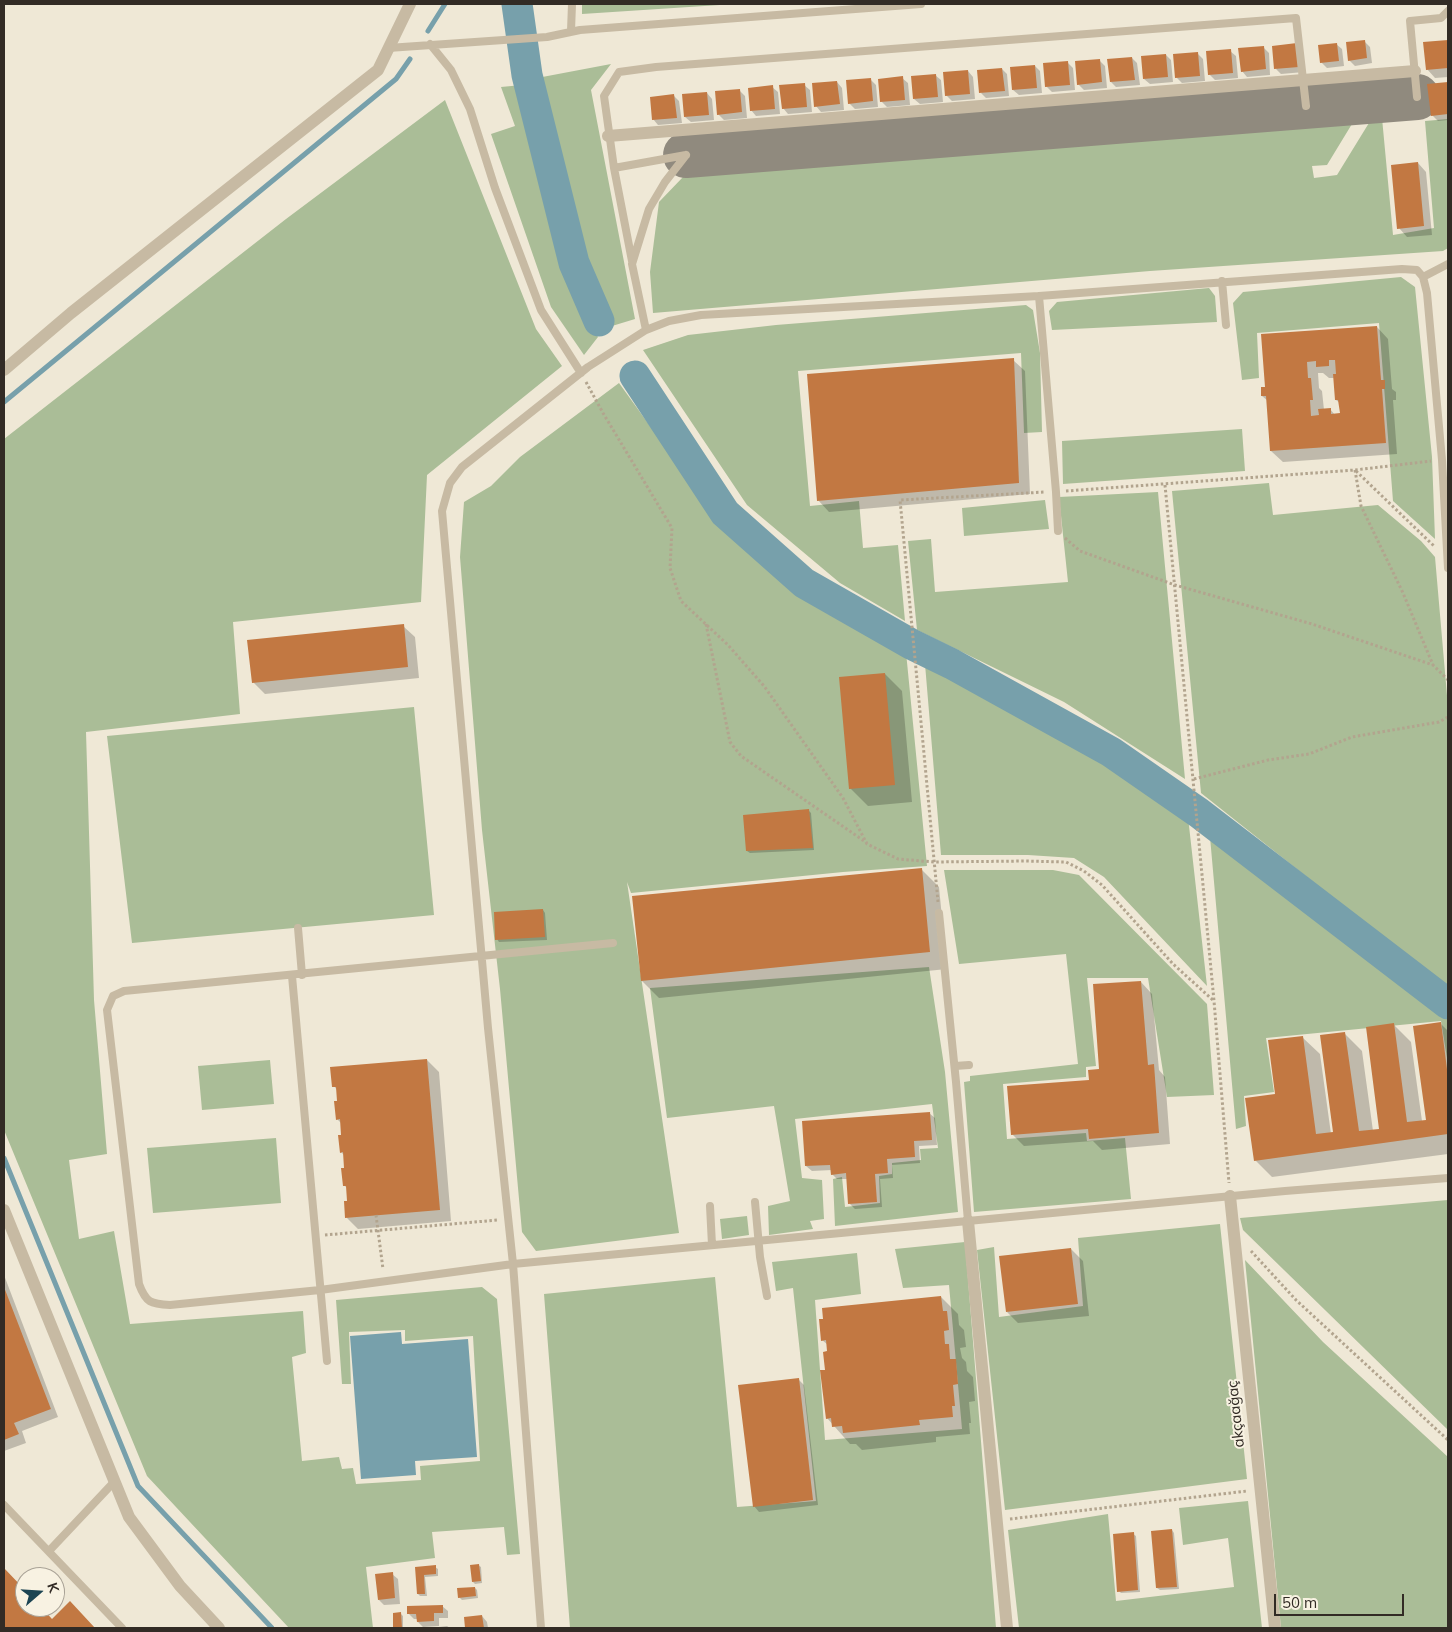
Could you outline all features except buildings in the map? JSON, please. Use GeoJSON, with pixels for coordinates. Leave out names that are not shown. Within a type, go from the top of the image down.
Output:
{"type":"FeatureCollection","features":[{"type":"Feature","properties":{"kind":"street"},"geometry":{"type":"LineString","coordinates":[[4,370],[71,313],[378,70],[410,4]]}},
{"type":"Feature","properties":{"kind":"street"},"geometry":{"type":"LineString","coordinates":[[608,136],[1415,71]]}},
{"type":"Feature","properties":{"kind":"street","name":"akçaağaç"},"geometry":{"type":"LineString","coordinates":[[1230,1196],[1275,1628]]}},
{"type":"Feature","properties":{"kind":"street"},"geometry":{"type":"LineString","coordinates":[[4,1210],[130,1518],[180,1586],[219,1628]]}},
{"type":"Feature","properties":{"kind":"street"},"geometry":{"type":"LineString","coordinates":[[968,1221],[1007,1628]]}},
{"type":"Feature","properties":{"kind":"lane"},"geometry":{"type":"LineString","coordinates":[[571,31],[572,4]]}},
{"type":"Feature","properties":{"kind":"lane"},"geometry":{"type":"LineString","coordinates":[[388,48],[514,40],[547,37],[571,31],[922,4]]}},
{"type":"Feature","properties":{"kind":"lane"},"geometry":{"type":"LineString","coordinates":[[1417,97],[1410,21],[1441,18],[1448,11]]}},
{"type":"Feature","properties":{"kind":"lane"},"geometry":{"type":"LineString","coordinates":[[646,330],[608,136],[604,96],[619,72],[656,67],[1296,18],[1306,106]]}},
{"type":"Feature","properties":{"kind":"lane"},"geometry":{"type":"LineString","coordinates":[[430,44],[451,70],[470,109],[495,188],[541,310],[581,373]]}},
{"type":"Feature","properties":{"kind":"lane"},"geometry":{"type":"LineString","coordinates":[[614,168],[686,156],[664,182],[649,209],[632,264]]}},
{"type":"Feature","properties":{"kind":"lane"},"geometry":{"type":"LineString","coordinates":[[1423,277],[1448,264]]}},
{"type":"Feature","properties":{"kind":"lane"},"geometry":{"type":"LineString","coordinates":[[540,1628],[513,1264],[481,957],[442,511],[450,484],[462,467],[581,373],[646,330],[669,321],[701,315],[1040,296],[1222,281],[1402,269],[1417,270],[1423,277],[1427,294],[1442,460],[1448,568]]}},
{"type":"Feature","properties":{"kind":"lane"},"geometry":{"type":"LineString","coordinates":[[1222,281],[1226,325]]}},
{"type":"Feature","properties":{"kind":"lane"},"geometry":{"type":"LineString","coordinates":[[1040,296],[1058,531]]}},
{"type":"Feature","properties":{"kind":"lane"},"geometry":{"type":"LineString","coordinates":[[938,913],[968,1221]]}},
{"type":"Feature","properties":{"kind":"lane"},"geometry":{"type":"LineString","coordinates":[[298,928],[302,975]]}},
{"type":"Feature","properties":{"kind":"lane"},"geometry":{"type":"LineString","coordinates":[[613,943],[124,991],[113,996],[107,1010],[139,1284],[143,1296],[155,1304],[170,1305],[320,1290],[513,1264],[1230,1196],[1448,1178]]}},
{"type":"Feature","properties":{"kind":"lane"},"geometry":{"type":"LineString","coordinates":[[292,976],[327,1361]]}},
{"type":"Feature","properties":{"kind":"lane"},"geometry":{"type":"LineString","coordinates":[[954,1066],[969,1065]]}},
{"type":"Feature","properties":{"kind":"lane"},"geometry":{"type":"LineString","coordinates":[[755,1202],[760,1257],[767,1296]]}},
{"type":"Feature","properties":{"kind":"lane"},"geometry":{"type":"LineString","coordinates":[[710,1206],[712,1245]]}},
{"type":"Feature","properties":{"kind":"lane"},"geometry":{"type":"LineString","coordinates":[[49,1551],[114,1482]]}},
{"type":"Feature","properties":{"kind":"lane"},"geometry":{"type":"LineString","coordinates":[[4,1505],[122,1628]]}},
{"type":"Feature","properties":{"kind":"path"},"geometry":{"type":"LineString","coordinates":[[581,373],[672,528],[670,568],[681,601],[728,646],[764,686],[843,798],[867,844]]}},
{"type":"Feature","properties":{"kind":"path"},"geometry":{"type":"LineString","coordinates":[[938,913],[900,500],[1165,485],[1354,470],[1442,460]]}},
{"type":"Feature","properties":{"kind":"path"},"geometry":{"type":"LineString","coordinates":[[1354,470],[1447,558]]}},
{"type":"Feature","properties":{"kind":"path"},"geometry":{"type":"LineString","coordinates":[[1354,470],[1361,506],[1433,665],[1448,680]]}},
{"type":"Feature","properties":{"kind":"path"},"geometry":{"type":"LineString","coordinates":[[1165,485],[1194,779],[1230,1196]]}},
{"type":"Feature","properties":{"kind":"path"},"geometry":{"type":"LineString","coordinates":[[1058,531],[1080,551],[1175,585],[1312,624],[1433,665]]}},
{"type":"Feature","properties":{"kind":"path"},"geometry":{"type":"LineString","coordinates":[[706,624],[730,742],[741,756],[867,844],[898,859],[934,862],[1066,862],[1084,871],[1102,885],[1173,964],[1214,1001]]}},
{"type":"Feature","properties":{"kind":"path"},"geometry":{"type":"LineString","coordinates":[[1194,779],[1268,760],[1309,754],[1352,737],[1438,722],[1448,717]]}},
{"type":"Feature","properties":{"kind":"path"},"geometry":{"type":"LineString","coordinates":[[376,1215],[384,1282]]}},
{"type":"Feature","properties":{"kind":"path"},"geometry":{"type":"LineString","coordinates":[[315,1236],[508,1219]]}},
{"type":"Feature","properties":{"kind":"path"},"geometry":{"type":"LineString","coordinates":[[1234,1232],[1296,1300],[1448,1440]]}},
{"type":"Feature","properties":{"kind":"path"},"geometry":{"type":"LineString","coordinates":[[997,1521],[1260,1489]]}},
{"type":"Feature","properties":{"kind":"green space"},"geometry":{"type":"Polygon","coordinates":[[[582,4],[735,4],[582,14],[582,4]]]}},
{"type":"Feature","properties":{"kind":"green space"},"geometry":{"type":"Polygon","coordinates":[[[611,64],[591,90],[635,319],[612,326],[583,262],[537,78],[611,64]]]}},
{"type":"Feature","properties":{"kind":"green space"},"geometry":{"type":"Polygon","coordinates":[[[522,85],[577,301],[598,337],[584,355],[551,307],[491,134],[515,126],[501,87],[522,85]]]}},
{"type":"Feature","properties":{"kind":"green space"},"geometry":{"type":"Polygon","coordinates":[[[445,100],[536,329],[562,366],[427,475],[421,602],[233,622],[240,714],[86,732],[94,1000],[107,1154],[69,1160],[79,1239],[114,1231],[130,1324],[303,1311],[306,1353],[292,1357],[302,1461],[339,1457],[342,1469],[353,1468],[356,1484],[421,1480],[420,1466],[480,1461],[473,1336],[405,1341],[405,1330],[349,1332],[351,1384],[342,1384],[336,1300],[482,1287],[497,1299],[520,1554],[507,1555],[504,1527],[432,1532],[435,1558],[366,1567],[373,1628],[289,1628],[147,1476],[4,1130],[4,439],[286,219],[445,100]]]}},
{"type":"Feature","properties":{"kind":"green space"},"geometry":{"type":"Polygon","coordinates":[[[1372,118],[1382,118],[1393,235],[1434,228],[1425,121],[1448,119],[1448,248],[1443,251],[1150,271],[653,313],[650,272],[659,202],[683,177],[1355,119],[1327,165],[1312,166],[1314,178],[1337,175],[1372,118]]]}},
{"type":"Feature","properties":{"kind":"green space"},"geometry":{"type":"Polygon","coordinates":[[[1401,277],[1415,287],[1432,457],[1435,539],[1393,501],[1379,323],[1257,333],[1259,378],[1242,380],[1233,303],[1243,292],[1401,277]]]}},
{"type":"Feature","properties":{"kind":"green space"},"geometry":{"type":"Polygon","coordinates":[[[1209,288],[1215,296],[1217,322],[1052,330],[1049,311],[1057,302],[1209,288]]]}},
{"type":"Feature","properties":{"kind":"green space"},"geometry":{"type":"Polygon","coordinates":[[[1026,305],[1033,310],[1040,353],[1042,432],[1024,433],[1021,353],[798,371],[810,506],[859,501],[863,548],[898,545],[905,621],[840,583],[747,505],[643,350],[688,335],[776,325],[1026,305]]]}},
{"type":"Feature","properties":{"kind":"green space"},"geometry":{"type":"Polygon","coordinates":[[[619,383],[720,523],[809,595],[906,652],[927,866],[843,872],[631,893],[627,882],[679,1233],[536,1251],[522,1232],[500,989],[482,830],[460,557],[464,502],[491,486],[520,457],[619,383]]]}},
{"type":"Feature","properties":{"kind":"green space"},"geometry":{"type":"Polygon","coordinates":[[[1242,429],[1245,471],[1063,484],[1062,441],[1242,429]]]}},
{"type":"Feature","properties":{"kind":"green space"},"geometry":{"type":"Polygon","coordinates":[[[1269,483],[1273,515],[1378,505],[1421,541],[1435,557],[1448,707],[1448,989],[1201,793],[1172,491],[1269,483]]]}},
{"type":"Feature","properties":{"kind":"green space"},"geometry":{"type":"Polygon","coordinates":[[[1158,492],[1185,779],[1064,702],[917,630],[908,541],[931,539],[935,592],[1068,582],[1059,497],[1158,492]]]}},
{"type":"Feature","properties":{"kind":"green space"},"geometry":{"type":"Polygon","coordinates":[[[1045,500],[1049,529],[964,536],[962,508],[1045,500]]]}},
{"type":"Feature","properties":{"kind":"green space"},"geometry":{"type":"Polygon","coordinates":[[[925,664],[1105,760],[1188,817],[1207,986],[1104,877],[1074,858],[1028,855],[941,855],[925,664]]]}},
{"type":"Feature","properties":{"kind":"green space"},"geometry":{"type":"Polygon","coordinates":[[[414,707],[434,915],[132,943],[107,736],[414,707]]]}},
{"type":"Feature","properties":{"kind":"green space"},"geometry":{"type":"Polygon","coordinates":[[[1210,837],[1448,1020],[1448,1064],[1441,1021],[1266,1038],[1274,1092],[1244,1096],[1246,1126],[1236,1129],[1210,837]]]}},
{"type":"Feature","properties":{"kind":"green space"},"geometry":{"type":"Polygon","coordinates":[[[944,870],[1053,870],[1079,875],[1207,1004],[1214,1095],[1167,1097],[1148,978],[1087,978],[1096,1066],[1086,1067],[1086,1077],[1003,1084],[1007,1139],[1086,1133],[1087,1141],[1125,1138],[1131,1199],[974,1212],[964,1082],[970,1081],[970,1076],[1078,1064],[1066,954],[959,964],[944,870]]]}},
{"type":"Feature","properties":{"kind":"green space"},"geometry":{"type":"Polygon","coordinates":[[[929,967],[945,1072],[958,1212],[835,1226],[833,1179],[842,1177],[845,1207],[880,1203],[879,1176],[892,1174],[892,1163],[921,1160],[920,1149],[938,1148],[932,1104],[795,1119],[802,1178],[822,1180],[824,1219],[810,1221],[813,1229],[769,1235],[768,1206],[790,1201],[774,1106],[667,1118],[650,988],[929,967]]]}},
{"type":"Feature","properties":{"kind":"green space"},"geometry":{"type":"Polygon","coordinates":[[[270,1060],[274,1104],[202,1110],[198,1066],[270,1060]]]}},
{"type":"Feature","properties":{"kind":"green space"},"geometry":{"type":"Polygon","coordinates":[[[276,1138],[281,1203],[153,1213],[147,1148],[276,1138]]]}},
{"type":"Feature","properties":{"kind":"green space"},"geometry":{"type":"Polygon","coordinates":[[[1448,1200],[1448,1430],[1243,1230],[1240,1218],[1448,1200]]]}},
{"type":"Feature","properties":{"kind":"green space"},"geometry":{"type":"Polygon","coordinates":[[[747,1216],[749,1235],[722,1239],[720,1219],[747,1216]]]}},
{"type":"Feature","properties":{"kind":"green space"},"geometry":{"type":"Polygon","coordinates":[[[1220,1224],[1247,1479],[1005,1510],[977,1250],[994,1247],[999,1317],[1083,1306],[1078,1238],[1220,1224]]]}},
{"type":"Feature","properties":{"kind":"green space"},"geometry":{"type":"Polygon","coordinates":[[[965,1242],[996,1628],[570,1628],[544,1294],[715,1277],[737,1507],[816,1501],[793,1288],[776,1291],[772,1262],[857,1253],[861,1294],[815,1300],[825,1440],[962,1429],[949,1285],[903,1288],[895,1249],[965,1242]]]}},
{"type":"Feature","properties":{"kind":"green space"},"geometry":{"type":"Polygon","coordinates":[[[1245,1260],[1323,1342],[1448,1457],[1448,1628],[1281,1628],[1245,1260]]]}},
{"type":"Feature","properties":{"kind":"green space"},"geometry":{"type":"Polygon","coordinates":[[[1248,1501],[1262,1628],[1019,1628],[1008,1530],[1108,1514],[1116,1601],[1234,1587],[1228,1538],[1183,1545],[1179,1508],[1248,1501]]]}},
{"type":"Feature","properties":{"kind":"water"},"geometry":{"type":"Polygon","coordinates":[[[401,1332],[402,1344],[468,1339],[477,1457],[415,1461],[416,1475],[361,1479],[350,1336],[401,1332]]]}},
{"type":"Feature","properties":{"kind":"waterway"},"geometry":{"type":"LineString","coordinates":[[428,31],[445,4]]}},
{"type":"Feature","properties":{"kind":"waterway"},"geometry":{"type":"LineString","coordinates":[[517,4],[527,75],[574,263],[599,321]]}},
{"type":"Feature","properties":{"kind":"waterway"},"geometry":{"type":"LineString","coordinates":[[4,402],[396,79],[410,59]]}},
{"type":"Feature","properties":{"kind":"waterway"},"geometry":{"type":"LineString","coordinates":[[635,376],[725,513],[804,583],[911,644],[952,664],[1111,752],[1199,813],[1448,1004]]}},
{"type":"Feature","properties":{"kind":"waterway"},"geometry":{"type":"LineString","coordinates":[[4,1158],[138,1486],[272,1628]]}},
{"type":"Feature","properties":{"kind":"taxiway"},"geometry":{"type":"LineString","coordinates":[[686,155],[1417,97]]}}]}
